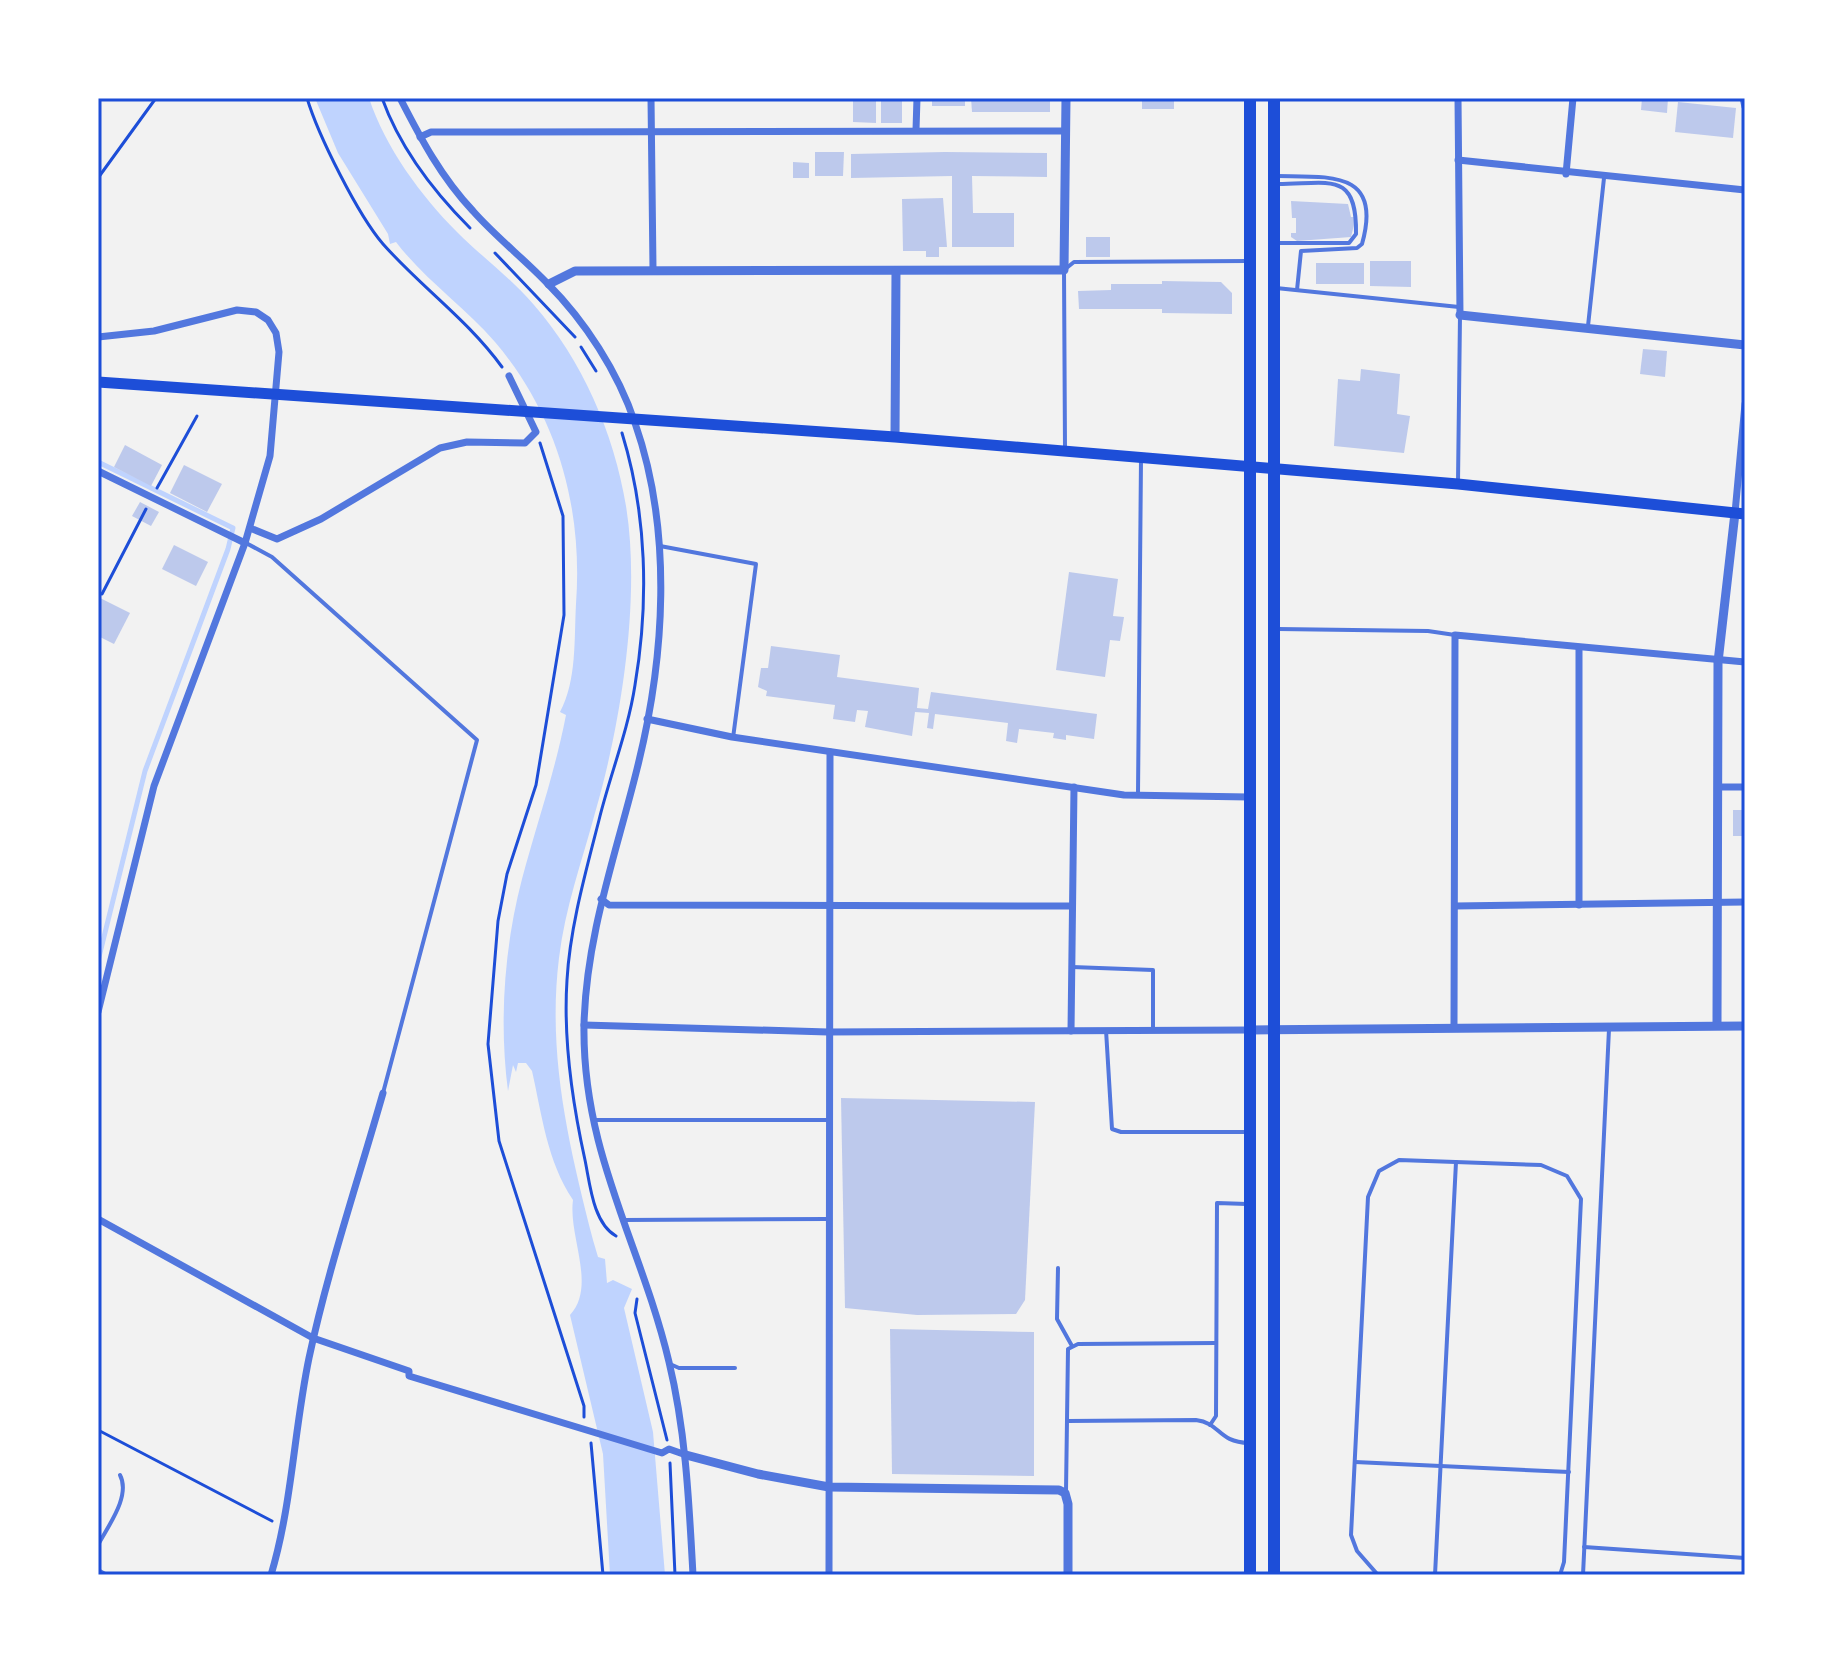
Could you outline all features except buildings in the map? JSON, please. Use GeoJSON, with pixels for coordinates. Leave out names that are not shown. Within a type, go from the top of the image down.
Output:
{"type":"FeatureCollection","features":[{"type":"Feature","properties":{"kind":"highway"},"geometry":{"type":"LineString","coordinates":[[1250,98],[1250,1575]]}},
{"type":"Feature","properties":{"kind":"highway"},"geometry":{"type":"LineString","coordinates":[[1274,98],[1274,1575]]}},
{"type":"Feature","properties":{"kind":"main road"},"geometry":{"type":"LineString","coordinates":[[98,382],[615,421],[895,437],[1458,484],[1740,514]]}},
{"type":"Feature","properties":{"kind":"street"},"geometry":{"type":"LineString","coordinates":[[400,98],[432,160],[475,215],[549,284],[595,345],[634,420],[651,483],[659,545],[659,629],[638,768],[601,899],[592,946],[584,1025],[593,1119],[620,1219],[670,1364],[686,1455],[693,1575]]}},
{"type":"Feature","properties":{"kind":"street"},"geometry":{"type":"LineString","coordinates":[[651,98],[653,269]]}},
{"type":"Feature","properties":{"kind":"street"},"geometry":{"type":"LineString","coordinates":[[916,130],[917,98]]}},
{"type":"Feature","properties":{"kind":"street"},"geometry":{"type":"LineString","coordinates":[[549,284],[575,271],[1064,270],[1066,98]]}},
{"type":"Feature","properties":{"kind":"street"},"geometry":{"type":"LineString","coordinates":[[1458,98],[1459,311],[1745,345]]}},
{"type":"Feature","properties":{"kind":"street"},"geometry":{"type":"LineString","coordinates":[[1566,174],[1573,98]]}},
{"type":"Feature","properties":{"kind":"street"},"geometry":{"type":"LineString","coordinates":[[1743,98],[1745,107]]}},
{"type":"Feature","properties":{"kind":"street"},"geometry":{"type":"LineString","coordinates":[[420,137],[431,132],[1066,131]]}},
{"type":"Feature","properties":{"kind":"street"},"geometry":{"type":"LineString","coordinates":[[1458,160],[1604,178],[1745,190]]}},
{"type":"Feature","properties":{"kind":"street"},"geometry":{"type":"LineString","coordinates":[[895,437],[896,271]]}},
{"type":"Feature","properties":{"kind":"street"},"geometry":{"type":"LineString","coordinates":[[98,337],[154,331],[223,312],[256,312],[268,320],[276,333],[279,352],[270,456],[245,543],[154,786],[98,1012]]}},
{"type":"Feature","properties":{"kind":"street"},"geometry":{"type":"LineString","coordinates":[[250,528],[277,539],[321,519],[440,448],[467,442],[525,443],[536,432],[530,413],[509,376]]}},
{"type":"Feature","properties":{"kind":"street"},"geometry":{"type":"LineString","coordinates":[[1717,1025],[1718,662],[1740,514],[1745,404]]}},
{"type":"Feature","properties":{"kind":"street"},"geometry":{"type":"LineString","coordinates":[[98,471],[245,543]]}},
{"type":"Feature","properties":{"kind":"street"},"geometry":{"type":"LineString","coordinates":[[1454,1026],[1455,635],[1718,662],[1745,662]]}},
{"type":"Feature","properties":{"kind":"street"},"geometry":{"type":"LineString","coordinates":[[1579,648],[1579,905]]}},
{"type":"Feature","properties":{"kind":"street"},"geometry":{"type":"LineString","coordinates":[[647,719],[733,738],[1138,796],[1249,797]]}},
{"type":"Feature","properties":{"kind":"street"},"geometry":{"type":"LineString","coordinates":[[829,1575],[827,1219],[830,752]]}},
{"type":"Feature","properties":{"kind":"street"},"geometry":{"type":"LineString","coordinates":[[1071,1031],[1074,787]]}},
{"type":"Feature","properties":{"kind":"street"},"geometry":{"type":"LineString","coordinates":[[1718,787],[1745,787]]}},
{"type":"Feature","properties":{"kind":"street"},"geometry":{"type":"LineString","coordinates":[[601,899],[609,905],[1071,906]]}},
{"type":"Feature","properties":{"kind":"street"},"geometry":{"type":"LineString","coordinates":[[1455,906],[1745,902]]}},
{"type":"Feature","properties":{"kind":"street"},"geometry":{"type":"LineString","coordinates":[[584,1025],[828,1032],[1745,1026]]}},
{"type":"Feature","properties":{"kind":"street"},"geometry":{"type":"LineString","coordinates":[[271,1575],[283,1526],[296,1421],[313,1338],[383,1093]]}},
{"type":"Feature","properties":{"kind":"street"},"geometry":{"type":"LineString","coordinates":[[98,1219],[313,1338],[409,1371],[409,1376],[592,1433],[758,1474],[829,1487],[1065,1493],[1068,1575]]}},
{"type":"Feature","properties":{"kind":"lane"},"geometry":{"type":"LineString","coordinates":[[1275,180],[1339,177],[1355,185],[1365,199],[1362,244],[1357,248],[1301,251],[1297,290]]}},
{"type":"Feature","properties":{"kind":"lane"},"geometry":{"type":"LineString","coordinates":[[1588,328],[1604,178]]}},
{"type":"Feature","properties":{"kind":"lane"},"geometry":{"type":"LineString","coordinates":[[1275,180],[1340,185],[1352,197],[1356,207],[1356,234],[1351,241],[1276,243]]}},
{"type":"Feature","properties":{"kind":"lane"},"geometry":{"type":"LineString","coordinates":[[1065,453],[1064,270],[1074,262],[1250,260]]}},
{"type":"Feature","properties":{"kind":"lane"},"geometry":{"type":"LineString","coordinates":[[1276,288],[1459,311],[1458,484]]}},
{"type":"Feature","properties":{"kind":"lane"},"geometry":{"type":"LineString","coordinates":[[1138,796],[1141,459]]}},
{"type":"Feature","properties":{"kind":"lane"},"geometry":{"type":"LineString","coordinates":[[245,543],[272,557],[477,740],[383,1093]]}},
{"type":"Feature","properties":{"kind":"lane"},"geometry":{"type":"LineString","coordinates":[[659,545],[756,564],[733,738]]}},
{"type":"Feature","properties":{"kind":"lane"},"geometry":{"type":"LineString","coordinates":[[1276,629],[1428,631],[1455,635]]}},
{"type":"Feature","properties":{"kind":"lane"},"geometry":{"type":"LineString","coordinates":[[1071,967],[1153,970],[1153,1030]]}},
{"type":"Feature","properties":{"kind":"lane"},"geometry":{"type":"LineString","coordinates":[[1583,1575],[1609,1029]]}},
{"type":"Feature","properties":{"kind":"lane"},"geometry":{"type":"LineString","coordinates":[[1106,1030],[1112,1129],[1121,1132],[1250,1132]]}},
{"type":"Feature","properties":{"kind":"lane"},"geometry":{"type":"LineString","coordinates":[[593,1119],[828,1120]]}},
{"type":"Feature","properties":{"kind":"lane"},"geometry":{"type":"LineString","coordinates":[[1378,1575],[1357,1551],[1351,1535],[1368,1197],[1372,1179],[1384,1167],[1399,1160],[1553,1168],[1573,1183],[1581,1199],[1564,1562],[1560,1575]]}},
{"type":"Feature","properties":{"kind":"lane"},"geometry":{"type":"LineString","coordinates":[[1435,1575],[1456,1162]]}},
{"type":"Feature","properties":{"kind":"lane"},"geometry":{"type":"LineString","coordinates":[[1210,1425],[1216,1416],[1217,1203],[1250,1204]]}},
{"type":"Feature","properties":{"kind":"lane"},"geometry":{"type":"LineString","coordinates":[[620,1219],[625,1222],[827,1219]]}},
{"type":"Feature","properties":{"kind":"lane"},"geometry":{"type":"LineString","coordinates":[[1058,1268],[1057,1319],[1072,1346]]}},
{"type":"Feature","properties":{"kind":"lane"},"geometry":{"type":"LineString","coordinates":[[1072,1346],[1216,1343]]}},
{"type":"Feature","properties":{"kind":"lane"},"geometry":{"type":"LineString","coordinates":[[1065,1493],[1066,1356],[1072,1346]]}},
{"type":"Feature","properties":{"kind":"lane"},"geometry":{"type":"LineString","coordinates":[[670,1364],[679,1368],[735,1368]]}},
{"type":"Feature","properties":{"kind":"lane"},"geometry":{"type":"LineString","coordinates":[[1067,1421],[1196,1420],[1210,1425],[1229,1441],[1250,1443]]}},
{"type":"Feature","properties":{"kind":"lane"},"geometry":{"type":"LineString","coordinates":[[1355,1462],[1569,1472]]}},
{"type":"Feature","properties":{"kind":"lane"},"geometry":{"type":"LineString","coordinates":[[98,1545],[121,1498],[124,1488],[120,1475]]}},
{"type":"Feature","properties":{"kind":"lane"},"geometry":{"type":"LineString","coordinates":[[1584,1547],[1745,1558]]}},
{"type":"Feature","properties":{"kind":"lane"},"geometry":{"type":"LineString","coordinates":[[98,1570],[107,1575]]}},
{"type":"Feature","properties":{"kind":"path"},"geometry":{"type":"LineString","coordinates":[[98,178],[156,98]]}},
{"type":"Feature","properties":{"kind":"path"},"geometry":{"type":"LineString","coordinates":[[307,98],[341,175],[382,243],[484,342],[509,376]]}},
{"type":"Feature","properties":{"kind":"path"},"geometry":{"type":"LineString","coordinates":[[382,98],[406,149],[441,200],[474,232]]}},
{"type":"Feature","properties":{"kind":"path"},"geometry":{"type":"LineString","coordinates":[[485,243],[576,339],[598,374]]}},
{"type":"Feature","properties":{"kind":"path"},"geometry":{"type":"LineString","coordinates":[[98,593],[102,594],[197,416]]}},
{"type":"Feature","properties":{"kind":"path"},"geometry":{"type":"LineString","coordinates":[[615,421],[639,513],[645,591],[635,685],[580,901],[567,978],[566,1025],[569,1078],[592,1195],[606,1230],[618,1237]]}},
{"type":"Feature","properties":{"kind":"path"},"geometry":{"type":"LineString","coordinates":[[536,432],[563,516],[564,615],[536,785],[507,874],[498,921],[488,1044],[499,1141],[584,1406],[580,1428]]}},
{"type":"Feature","properties":{"kind":"path"},"geometry":{"type":"LineString","coordinates":[[637,1293],[635,1313],[665,1451],[675,1575]]}},
{"type":"Feature","properties":{"kind":"path"},"geometry":{"type":"LineString","coordinates":[[98,1430],[283,1526]]}},
{"type":"Feature","properties":{"kind":"path"},"geometry":{"type":"LineString","coordinates":[[592,1433],[603,1575]]}},
{"type":"Feature","properties":{"kind":"water"},"geometry":{"type":"Polygon","coordinates":[[[315,98],[369,98],[384,135],[430,203],[525,295],[567,349],[594,399],[621,479],[630,542],[630,620],[626,661],[613,740],[562,939],[556,1030],[562,1100],[593,1240],[598,1257],[605,1259],[607,1283],[613,1280],[632,1289],[624,1308],[653,1432],[665,1575],[610,1575],[603,1454],[570,1315],[578,1303],[581,1290],[573,1200],[551,1154],[532,1071],[526,1063],[518,1063],[516,1072],[513,1065],[508,1091],[505,1065],[505,985],[511,932],[522,879],[562,736],[566,715],[560,712],[574,660],[575,533],[562,465],[535,401],[495,342],[419,269],[396,242],[390,244],[388,234],[338,153],[315,98]]]}},
{"type":"Feature","properties":{"kind":"waterway"},"geometry":{"type":"LineString","coordinates":[[98,462],[233,528],[228,549],[145,771],[98,961]]}}]}
